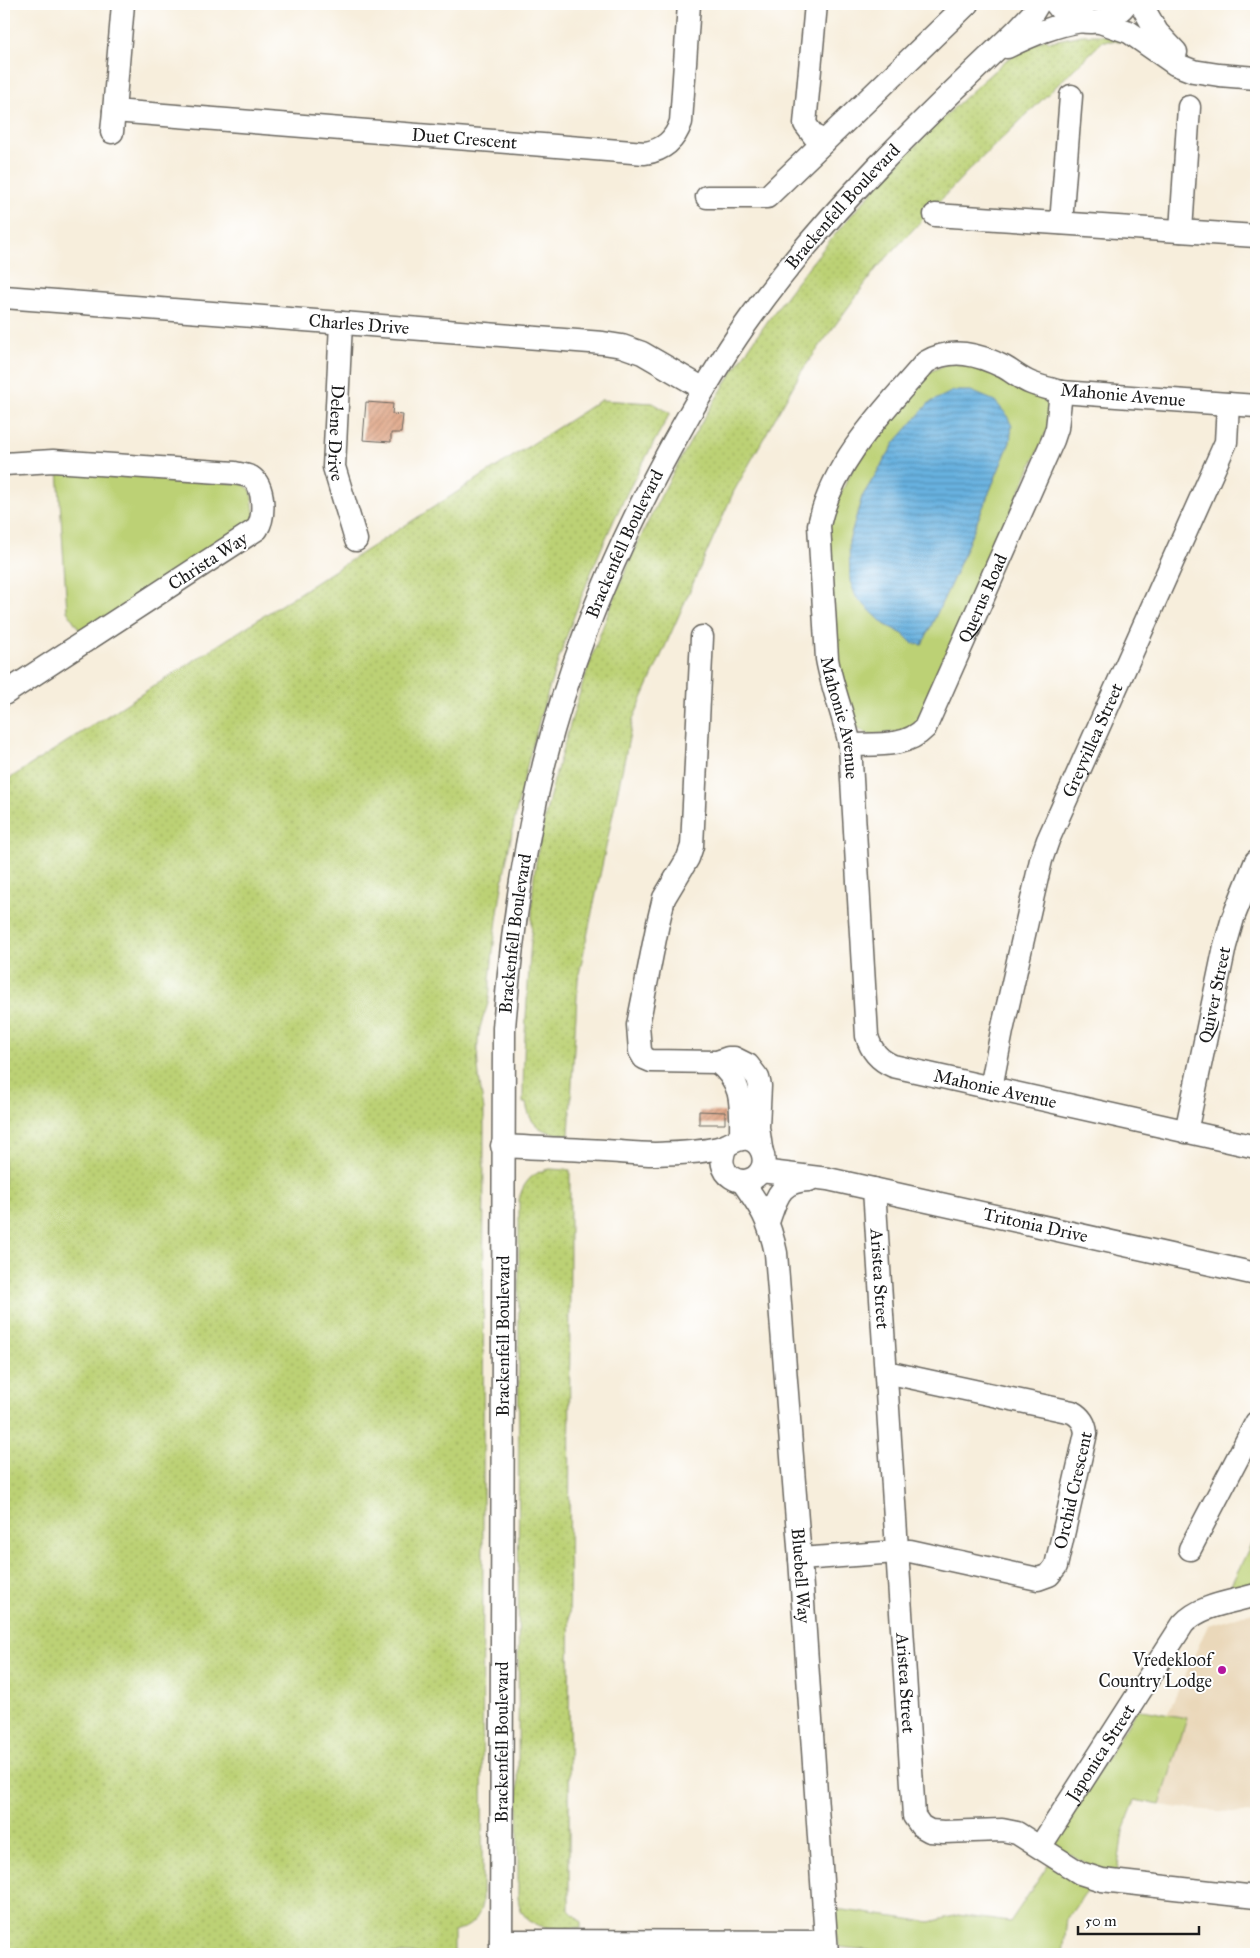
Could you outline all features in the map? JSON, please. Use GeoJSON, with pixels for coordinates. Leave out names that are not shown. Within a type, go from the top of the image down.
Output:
{"type":"FeatureCollection","features":[{"type":"Feature","properties":{"kind":"street","name":"Duet Crescent"},"geometry":{"type":"LineString","coordinates":[[122,4],[113,122],[645,153],[654,151],[669,142],[681,122],[689,4]]}},
{"type":"Feature","properties":{"kind":"street"},"geometry":{"type":"LineString","coordinates":[[816,4],[805,124],[814,136],[825,141]]}},
{"type":"Feature","properties":{"kind":"street"},"geometry":{"type":"LineString","coordinates":[[707,197],[767,196],[967,4]]}},
{"type":"Feature","properties":{"kind":"street","name":"Brackenfell Boulevard"},"geometry":{"type":"LineString","coordinates":[[501,1947],[502,1146],[504,1028],[510,951],[530,826],[560,707],[612,566],[642,502],[704,389],[753,314],[812,240],[880,163],[1032,14],[1038,4]]}},
{"type":"Feature","properties":{"kind":"street"},"geometry":{"type":"LineString","coordinates":[[1056,4],[1066,14],[1129,32],[1175,64],[1193,71],[1256,78]]}},
{"type":"Feature","properties":{"kind":"street"},"geometry":{"type":"LineString","coordinates":[[1091,22],[1115,15],[1126,4]]}},
{"type":"Feature","properties":{"kind":"street"},"geometry":{"type":"LineString","coordinates":[[1141,4],[1157,32],[1177,54],[1219,75]]}},
{"type":"Feature","properties":{"kind":"street","name":"Brackenfell Boulevard"},"geometry":{"type":"LineString","coordinates":[[990,55],[1046,29],[1062,24],[1091,22]]}},
{"type":"Feature","properties":{"kind":"street"},"geometry":{"type":"LineString","coordinates":[[1061,223],[1071,96]]}},
{"type":"Feature","properties":{"kind":"street"},"geometry":{"type":"LineString","coordinates":[[1181,232],[1189,107]]}},
{"type":"Feature","properties":{"kind":"street"},"geometry":{"type":"LineString","coordinates":[[935,214],[1256,236]]}},
{"type":"Feature","properties":{"kind":"street","name":"Charles Drive"},"geometry":{"type":"LineString","coordinates":[[4,297],[603,342],[642,353],[704,389]]}},
{"type":"Feature","properties":{"kind":"street","name":"Delene Drive"},"geometry":{"type":"LineString","coordinates":[[341,323],[334,467],[356,540]]}},
{"type":"Feature","properties":{"kind":"street","name":"Mahonie Avenue"},"geometry":{"type":"LineString","coordinates":[[1256,406],[1061,392],[1030,383],[1002,366],[974,356],[952,352],[937,356],[926,362],[865,432],[831,488],[823,507],[819,525],[826,649],[831,680],[845,720],[850,745],[869,1043],[878,1056],[893,1066],[1256,1147]]}},
{"type":"Feature","properties":{"kind":"street","name":"Querus Road"},"geometry":{"type":"LineString","coordinates":[[850,745],[907,741],[919,735],[925,728],[1053,440],[1057,428],[1061,392]]}},
{"type":"Feature","properties":{"kind":"street","name":"Greyvillea Street"},"geometry":{"type":"LineString","coordinates":[[991,1088],[1029,909],[1044,854],[1226,442],[1228,404]]}},
{"type":"Feature","properties":{"kind":"street","name":"Christa Way"},"geometry":{"type":"LineString","coordinates":[[4,464],[53,461],[235,473],[250,477],[257,483],[261,493],[262,522],[257,530],[4,694]]}},
{"type":"Feature","properties":{"kind":"street"},"geometry":{"type":"LineString","coordinates":[[702,637],[692,846],[688,858],[664,898],[638,1025],[640,1051],[647,1060],[717,1062],[728,1058],[738,1059],[748,1065],[758,1078],[760,1086],[758,1127],[752,1168]]}},
{"type":"Feature","properties":{"kind":"street","name":"Quiver Street"},"geometry":{"type":"LineString","coordinates":[[1186,1132],[1225,946],[1233,918],[1256,861]]}},
{"type":"Feature","properties":{"kind":"street"},"geometry":{"type":"LineString","coordinates":[[717,1062],[730,1074],[738,1088],[740,1102],[734,1142],[723,1152],[721,1160],[723,1168],[752,1168]]}},
{"type":"Feature","properties":{"kind":"street"},"geometry":{"type":"LineString","coordinates":[[502,1146],[654,1154],[708,1150],[748,1139],[752,1168],[765,1216]]}},
{"type":"Feature","properties":{"kind":"street"},"geometry":{"type":"LineString","coordinates":[[654,1154],[709,1168],[752,1168]]}},
{"type":"Feature","properties":{"kind":"street","name":"Tritonia Drive"},"geometry":{"type":"LineString","coordinates":[[752,1168],[821,1177],[1256,1274]]}},
{"type":"Feature","properties":{"kind":"street"},"geometry":{"type":"LineString","coordinates":[[765,1216],[779,1192],[785,1186],[798,1180],[821,1177]]}},
{"type":"Feature","properties":{"kind":"street","name":"Aristea Street"},"geometry":{"type":"LineString","coordinates":[[874,1189],[914,1816],[921,1826],[930,1830],[944,1832],[1002,1830],[1017,1833],[1080,1873],[1102,1880],[1256,1897]]}},
{"type":"Feature","properties":{"kind":"street","name":"Bluebell Way"},"geometry":{"type":"LineString","coordinates":[[765,1216],[776,1253],[800,1559],[826,1948]]}},
{"type":"Feature","properties":{"kind":"street","name":"Orchid Crescent"},"geometry":{"type":"LineString","coordinates":[[886,1372],[1072,1412],[1081,1418],[1086,1428],[1058,1560],[1054,1571],[1049,1575],[1044,1578],[1032,1578],[910,1551],[897,1552]]}},
{"type":"Feature","properties":{"kind":"street"},"geometry":{"type":"LineString","coordinates":[[1190,1549],[1256,1423]]}},
{"type":"Feature","properties":{"kind":"street"},"geometry":{"type":"LineString","coordinates":[[800,1559],[897,1552]]}},
{"type":"Feature","properties":{"kind":"street","name":"Japonica Street"},"geometry":{"type":"LineString","coordinates":[[1040,1848],[1183,1624],[1199,1611],[1256,1595]]}},
{"type":"Feature","properties":{"kind":"street"},"geometry":{"type":"LineString","coordinates":[[501,1947],[826,1948]]}},
{"type":"Feature","properties":{"kind":"shaded area","name":"Vredekloof Country Lodge"},"geometry":{"type":"Polygon","coordinates":[[[1256,1611],[1256,1814],[1160,1805],[1187,1718],[1167,1715],[1208,1625],[1256,1611]]]}},
{"type":"Feature","properties":{"kind":"green space"},"geometry":{"type":"Polygon","coordinates":[[[1082,35],[1101,35],[1121,41],[1103,41],[966,173],[876,269],[801,372],[734,491],[633,719],[578,979],[569,1135],[546,1131],[535,1124],[528,1112],[526,1103],[523,1103],[524,1046],[534,876],[540,838],[559,762],[602,629],[641,536],[687,447],[739,362],[798,281],[862,203],[931,130],[1005,61],[1046,38],[1048,42],[1082,35]]]}},
{"type":"Feature","properties":{"kind":"green space"},"geometry":{"type":"Polygon","coordinates":[[[949,363],[977,366],[1040,396],[1049,407],[1051,421],[913,730],[869,735],[858,728],[855,723],[840,685],[826,524],[860,454],[921,376],[949,363]],[[896,441],[862,497],[849,541],[884,624],[903,634],[912,643],[922,645],[955,575],[1010,442],[896,441]]]}},
{"type":"Feature","properties":{"kind":"green space"},"geometry":{"type":"Polygon","coordinates":[[[601,400],[653,403],[670,413],[614,520],[568,631],[549,688],[532,745],[506,862],[497,921],[489,998],[478,1038],[478,1069],[484,1110],[482,1903],[479,1914],[473,1922],[465,1928],[454,1932],[454,1952],[465,1954],[4,1954],[4,782],[601,400]]]}},
{"type":"Feature","properties":{"kind":"green space"},"geometry":{"type":"Polygon","coordinates":[[[58,469],[243,484],[251,490],[255,518],[83,635],[67,611],[58,469]]]}},
{"type":"Feature","properties":{"kind":"green space"},"geometry":{"type":"Polygon","coordinates":[[[549,1169],[570,1170],[569,1910],[581,1922],[581,1928],[551,1928],[533,1923],[521,1909],[518,1898],[519,1200],[525,1184],[533,1176],[549,1169]]]}},
{"type":"Feature","properties":{"kind":"green space"},"geometry":{"type":"Polygon","coordinates":[[[1256,1534],[1256,1587],[1231,1594],[1229,1589],[1256,1534]]]}},
{"type":"Feature","properties":{"kind":"green space"},"geometry":{"type":"Polygon","coordinates":[[[1137,1709],[1187,1718],[1160,1805],[1135,1800],[1123,1831],[1117,1873],[1092,1867],[1056,1846],[1055,1843],[1137,1709]]]}},
{"type":"Feature","properties":{"kind":"green space"},"geometry":{"type":"Polygon","coordinates":[[[1049,1864],[1090,1886],[1067,1919],[1063,1954],[903,1954],[839,1947],[832,1910],[930,1922],[958,1915],[1010,1922],[1049,1864]]]}},
{"type":"Feature","properties":{"kind":"water"},"geometry":{"type":"Polygon","coordinates":[[[953,391],[971,391],[995,401],[1006,414],[1012,426],[1010,442],[955,575],[922,645],[912,643],[903,634],[884,624],[856,597],[850,581],[849,541],[862,497],[896,441],[929,403],[953,391]]]}},
{"type":"Feature","properties":{"kind":"building"},"geometry":{"type":"Polygon","coordinates":[[[366,402],[393,404],[392,414],[403,415],[401,433],[391,433],[391,442],[363,440],[366,402]]]}},
{"type":"Feature","properties":{"kind":"building"},"geometry":{"type":"Polygon","coordinates":[[[699,1111],[725,1112],[725,1124],[699,1124],[699,1111]]]}},
{"type":"Feature","properties":{"kind":"place","name":"Vredekloof Country Lodge"},"geometry":{"type":"Point","coordinates":[1222,1670]}}]}
